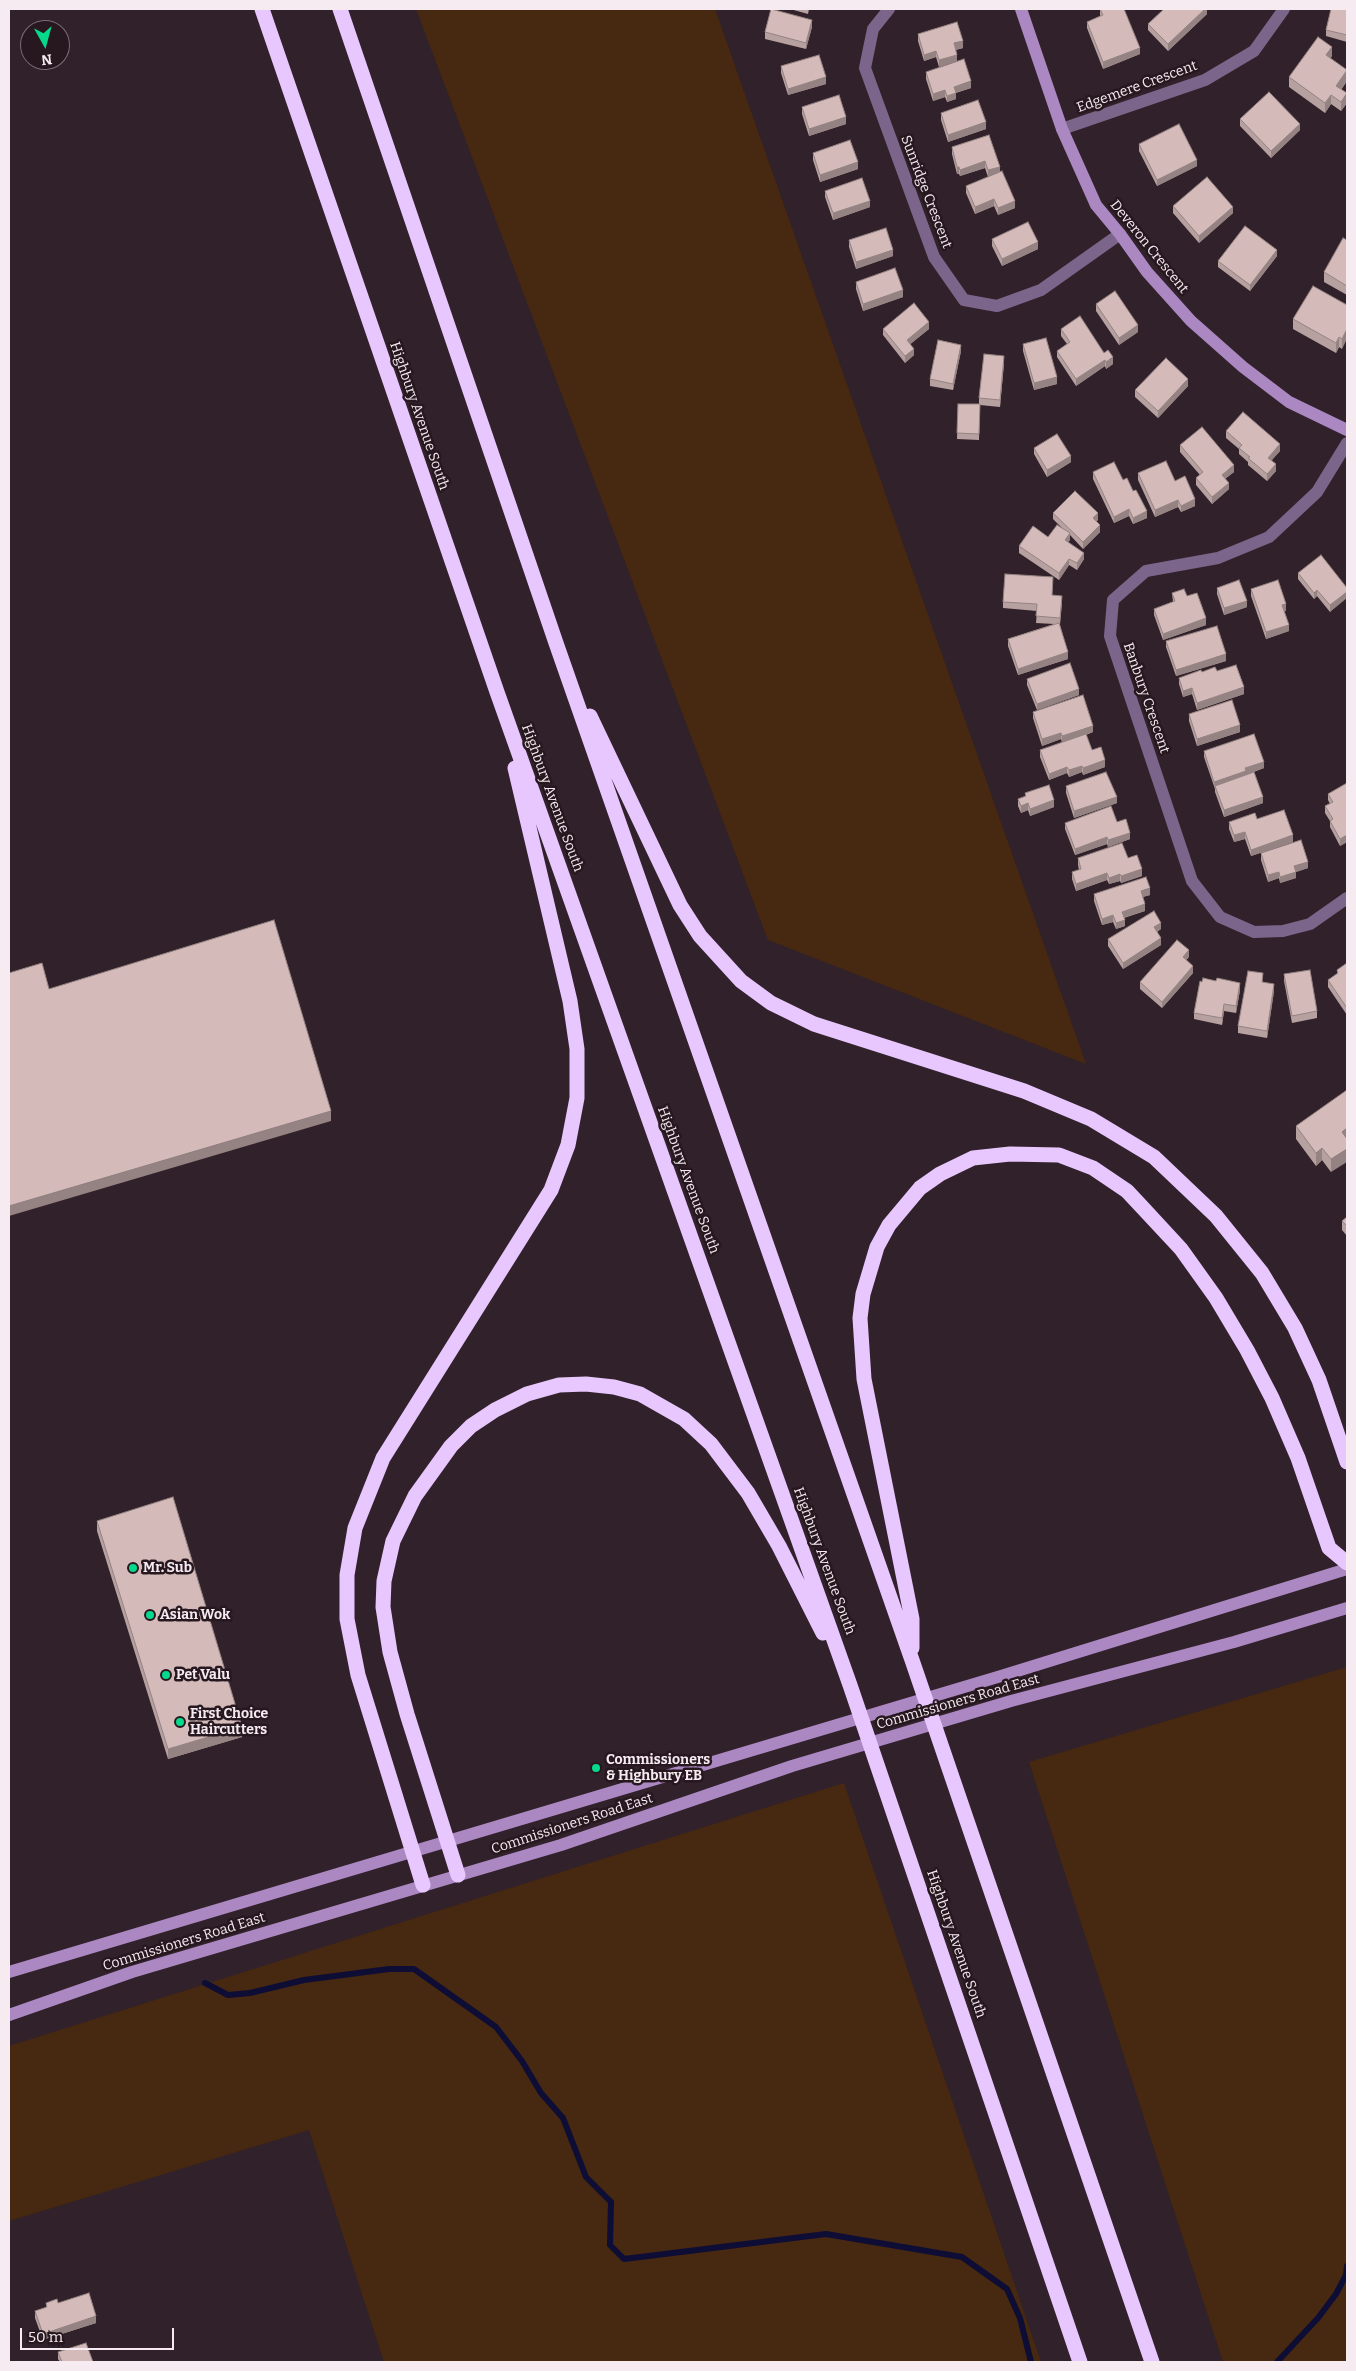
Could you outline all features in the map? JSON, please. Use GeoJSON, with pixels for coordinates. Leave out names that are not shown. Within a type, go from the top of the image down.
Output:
{"type":"FeatureCollection","features":[{"type":"Feature","properties":{"kind":"highway","name":"Highbury Avenue South"},"geometry":{"type":"LineString","coordinates":[[262,9],[496,692],[850,1685],[1080,2362]]}},
{"type":"Feature","properties":{"kind":"highway"},"geometry":{"type":"LineString","coordinates":[[340,9],[556,643],[912,1660],[1152,2362]]}},
{"type":"Feature","properties":{"kind":"highway"},"geometry":{"type":"LineString","coordinates":[[556,643],[680,905],[700,936],[741,981],[770,1002],[814,1024],[1024,1091],[1091,1119],[1154,1157],[1216,1216],[1262,1272],[1294,1328],[1319,1380],[1347,1462]]}},
{"type":"Feature","properties":{"kind":"highway"},"geometry":{"type":"LineString","coordinates":[[423,1885],[361,1685],[351,1643],[346,1596],[347,1575],[355,1528],[383,1458],[551,1190],[568,1145],[578,1098],[577,1049],[570,1001],[496,692]]}},
{"type":"Feature","properties":{"kind":"highway"},"geometry":{"type":"LineString","coordinates":[[912,1660],[912,1620],[864,1379],[860,1318],[863,1294],[877,1247],[888,1225],[920,1188],[940,1174],[973,1158],[1010,1154],[1058,1155],[1093,1168],[1127,1191],[1142,1207],[1186,1256],[1216,1298],[1247,1350],[1272,1398],[1298,1458],[1329,1548],[1347,1563]]}},
{"type":"Feature","properties":{"kind":"highway"},"geometry":{"type":"LineString","coordinates":[[458,1875],[407,1714],[390,1652],[383,1607],[384,1581],[392,1541],[415,1496],[451,1446],[471,1426],[495,1410],[527,1394],[559,1385],[586,1384],[614,1387],[640,1394],[684,1419],[711,1444],[748,1492],[779,1546],[850,1685]]}},
{"type":"Feature","properties":{"kind":"main road","name":"Deveron Crescent"},"geometry":{"type":"LineString","coordinates":[[1021,9],[1062,130],[1096,205],[1120,234],[1147,272],[1191,321],[1243,367],[1289,402],[1347,430]]}},
{"type":"Feature","properties":{"kind":"main road","name":"Commissioners Road East"},"geometry":{"type":"LineString","coordinates":[[9,1972],[447,1840],[785,1741],[1347,1570]]}},
{"type":"Feature","properties":{"kind":"main road","name":"Commissioners Road East"},"geometry":{"type":"LineString","coordinates":[[9,2015],[132,1972],[561,1845],[792,1766],[1011,1701],[1234,1642],[1347,1608]]}},
{"type":"Feature","properties":{"kind":"street","name":"Sunridge Crescent"},"geometry":{"type":"LineString","coordinates":[[889,9],[873,29],[865,68],[934,257],[964,300],[997,306],[1041,290],[1120,234]]}},
{"type":"Feature","properties":{"kind":"street","name":"Edgemere Crescent"},"geometry":{"type":"LineString","coordinates":[[1062,130],[1205,80],[1254,51],[1284,9]]}},
{"type":"Feature","properties":{"kind":"street","name":"Banbury Crescent"},"geometry":{"type":"LineString","coordinates":[[1347,442],[1317,492],[1269,537],[1218,558],[1146,571],[1113,600],[1110,636],[1192,880],[1220,917],[1254,932],[1283,931],[1310,924],[1347,898]]}},
{"type":"Feature","properties":{"kind":"shaded area"},"geometry":{"type":"Polygon","coordinates":[[[416,9],[715,9],[1086,1064],[768,940],[416,9]]]}},
{"type":"Feature","properties":{"kind":"shaded area"},"geometry":{"type":"Polygon","coordinates":[[[1347,1667],[1347,2362],[1223,2362],[1029,1762],[1347,1667]]]}},
{"type":"Feature","properties":{"kind":"shaded area"},"geometry":{"type":"Polygon","coordinates":[[[844,1783],[1041,2362],[384,2362],[309,2130],[9,2221],[9,2046],[844,1783]]]}},
{"type":"Feature","properties":{"kind":"building"},"geometry":{"type":"Polygon","coordinates":[[[771,9],[812,20],[806,43],[765,32],[771,9]]]}},
{"type":"Feature","properties":{"kind":"building"},"geometry":{"type":"Polygon","coordinates":[[[1100,9],[1124,9],[1140,48],[1103,62],[1087,22],[1103,15],[1100,9]]]}},
{"type":"Feature","properties":{"kind":"building"},"geometry":{"type":"Polygon","coordinates":[[[1164,9],[1205,9],[1168,44],[1148,24],[1164,9]]]}},
{"type":"Feature","properties":{"kind":"building"},"geometry":{"type":"Polygon","coordinates":[[[1331,9],[1347,9],[1347,35],[1326,30],[1331,9]]]}},
{"type":"Feature","properties":{"kind":"building"},"geometry":{"type":"Polygon","coordinates":[[[957,22],[963,41],[954,43],[957,55],[939,60],[936,51],[924,55],[918,34],[957,22]]]}},
{"type":"Feature","properties":{"kind":"building"},"geometry":{"type":"Polygon","coordinates":[[[1318,37],[1332,47],[1326,55],[1347,70],[1336,86],[1347,93],[1341,102],[1331,95],[1325,103],[1289,77],[1318,37]]]}},
{"type":"Feature","properties":{"kind":"building"},"geometry":{"type":"Polygon","coordinates":[[[819,55],[826,77],[788,89],[781,66],[819,55]]]}},
{"type":"Feature","properties":{"kind":"building"},"geometry":{"type":"Polygon","coordinates":[[[964,59],[971,81],[954,87],[956,93],[947,96],[945,90],[933,94],[926,72],[964,59]]]}},
{"type":"Feature","properties":{"kind":"building"},"geometry":{"type":"Polygon","coordinates":[[[1269,92],[1300,124],[1271,151],[1240,119],[1269,92]]]}},
{"type":"Feature","properties":{"kind":"building"},"geometry":{"type":"Polygon","coordinates":[[[839,95],[846,117],[809,129],[802,107],[839,95]]]}},
{"type":"Feature","properties":{"kind":"building"},"geometry":{"type":"Polygon","coordinates":[[[978,100],[986,122],[948,135],[941,113],[978,100]]]}},
{"type":"Feature","properties":{"kind":"building"},"geometry":{"type":"Polygon","coordinates":[[[1179,124],[1197,160],[1157,180],[1139,144],[1179,124]]]}},
{"type":"Feature","properties":{"kind":"building"},"geometry":{"type":"Polygon","coordinates":[[[989,135],[1000,167],[988,170],[985,161],[960,170],[957,167],[952,147],[989,135]]]}},
{"type":"Feature","properties":{"kind":"building"},"geometry":{"type":"Polygon","coordinates":[[[850,140],[858,162],[820,175],[813,153],[850,140]]]}},
{"type":"Feature","properties":{"kind":"building"},"geometry":{"type":"Polygon","coordinates":[[[1002,171],[1015,201],[998,208],[994,199],[975,207],[966,186],[1002,171]]]}},
{"type":"Feature","properties":{"kind":"building"},"geometry":{"type":"Polygon","coordinates":[[[1207,177],[1233,207],[1199,236],[1173,206],[1207,177]]]}},
{"type":"Feature","properties":{"kind":"building"},"geometry":{"type":"Polygon","coordinates":[[[862,178],[870,201],[833,213],[825,191],[862,178]]]}},
{"type":"Feature","properties":{"kind":"building"},"geometry":{"type":"Polygon","coordinates":[[[1028,222],[1038,242],[1002,259],[992,239],[1028,222]]]}},
{"type":"Feature","properties":{"kind":"building"},"geometry":{"type":"Polygon","coordinates":[[[1245,226],[1277,250],[1250,285],[1218,261],[1245,226]]]}},
{"type":"Feature","properties":{"kind":"building"},"geometry":{"type":"Polygon","coordinates":[[[886,228],[893,250],[856,262],[849,240],[886,228]]]}},
{"type":"Feature","properties":{"kind":"building"},"geometry":{"type":"Polygon","coordinates":[[[1343,238],[1347,240],[1347,286],[1324,272],[1343,238]]]}},
{"type":"Feature","properties":{"kind":"building"},"geometry":{"type":"Polygon","coordinates":[[[895,268],[903,290],[863,304],[856,282],[895,268]]]}},
{"type":"Feature","properties":{"kind":"building"},"geometry":{"type":"Polygon","coordinates":[[[1313,286],[1347,305],[1347,329],[1342,339],[1339,337],[1336,343],[1293,319],[1313,286]]]}},
{"type":"Feature","properties":{"kind":"building"},"geometry":{"type":"Polygon","coordinates":[[[1115,291],[1138,325],[1119,338],[1096,304],[1115,291]]]}},
{"type":"Feature","properties":{"kind":"building"},"geometry":{"type":"Polygon","coordinates":[[[914,303],[929,322],[907,340],[914,349],[905,356],[883,329],[914,303]]]}},
{"type":"Feature","properties":{"kind":"building"},"geometry":{"type":"Polygon","coordinates":[[[1080,316],[1104,353],[1108,350],[1113,357],[1106,362],[1105,360],[1076,379],[1057,351],[1070,342],[1061,329],[1080,316]]]}},
{"type":"Feature","properties":{"kind":"building"},"geometry":{"type":"Polygon","coordinates":[[[1046,338],[1057,377],[1034,383],[1023,344],[1046,338]]]}},
{"type":"Feature","properties":{"kind":"building"},"geometry":{"type":"Polygon","coordinates":[[[938,340],[961,345],[953,384],[930,379],[938,340]]]}},
{"type":"Feature","properties":{"kind":"building"},"geometry":{"type":"Polygon","coordinates":[[[984,354],[1004,356],[1000,400],[979,398],[984,354]]]}},
{"type":"Feature","properties":{"kind":"building"},"geometry":{"type":"Polygon","coordinates":[[[1166,358],[1188,379],[1158,411],[1135,390],[1166,358]]]}},
{"type":"Feature","properties":{"kind":"building"},"geometry":{"type":"Polygon","coordinates":[[[958,404],[980,404],[979,434],[957,433],[958,404]]]}},
{"type":"Feature","properties":{"kind":"building"},"geometry":{"type":"Polygon","coordinates":[[[1243,412],[1280,444],[1268,458],[1276,464],[1267,474],[1248,458],[1250,457],[1239,448],[1242,445],[1226,431],[1243,412]]]}},
{"type":"Feature","properties":{"kind":"building"},"geometry":{"type":"Polygon","coordinates":[[[1202,427],[1234,465],[1222,475],[1229,483],[1212,497],[1196,478],[1203,472],[1180,445],[1202,427]]]}},
{"type":"Feature","properties":{"kind":"building"},"geometry":{"type":"Polygon","coordinates":[[[1057,434],[1071,456],[1047,470],[1034,448],[1057,434]]]}},
{"type":"Feature","properties":{"kind":"building"},"geometry":{"type":"Polygon","coordinates":[[[1166,461],[1175,481],[1185,476],[1195,499],[1181,506],[1178,500],[1155,510],[1138,473],[1166,461]]]}},
{"type":"Feature","properties":{"kind":"building"},"geometry":{"type":"Polygon","coordinates":[[[1114,462],[1123,480],[1127,478],[1133,491],[1136,490],[1147,511],[1133,518],[1129,509],[1114,517],[1093,472],[1114,462]]]}},
{"type":"Feature","properties":{"kind":"building"},"geometry":{"type":"Polygon","coordinates":[[[1075,491],[1098,513],[1093,518],[1100,525],[1083,542],[1053,513],[1075,491]]]}},
{"type":"Feature","properties":{"kind":"building"},"geometry":{"type":"Polygon","coordinates":[[[1057,525],[1070,533],[1065,540],[1084,553],[1077,563],[1069,559],[1059,573],[1019,546],[1033,526],[1048,537],[1057,525]]]}},
{"type":"Feature","properties":{"kind":"building"},"geometry":{"type":"Polygon","coordinates":[[[1321,555],[1347,588],[1347,592],[1330,605],[1317,590],[1314,593],[1298,573],[1321,555]]]}},
{"type":"Feature","properties":{"kind":"building"},"geometry":{"type":"Polygon","coordinates":[[[1005,574],[1053,577],[1052,595],[1062,596],[1060,618],[1036,616],[1037,604],[1003,602],[1005,574]]]}},
{"type":"Feature","properties":{"kind":"building"},"geometry":{"type":"Polygon","coordinates":[[[1239,580],[1247,601],[1224,608],[1217,588],[1239,580]]]}},
{"type":"Feature","properties":{"kind":"building"},"geometry":{"type":"Polygon","coordinates":[[[1278,580],[1286,604],[1282,605],[1289,625],[1266,632],[1251,589],[1278,580]]]}},
{"type":"Feature","properties":{"kind":"building"},"geometry":{"type":"Polygon","coordinates":[[[1184,589],[1187,596],[1197,593],[1206,618],[1163,634],[1154,609],[1175,601],[1172,593],[1184,589]]]}},
{"type":"Feature","properties":{"kind":"building"},"geometry":{"type":"Polygon","coordinates":[[[1059,623],[1068,652],[1018,669],[1008,639],[1059,623]]]}},
{"type":"Feature","properties":{"kind":"building"},"geometry":{"type":"Polygon","coordinates":[[[1217,626],[1226,654],[1176,670],[1166,641],[1217,626]]]}},
{"type":"Feature","properties":{"kind":"building"},"geometry":{"type":"Polygon","coordinates":[[[1070,663],[1079,689],[1037,704],[1027,679],[1070,663]]]}},
{"type":"Feature","properties":{"kind":"building"},"geometry":{"type":"Polygon","coordinates":[[[1236,665],[1244,687],[1197,703],[1192,688],[1183,691],[1179,678],[1201,670],[1202,672],[1215,667],[1217,671],[1236,665]]]}},
{"type":"Feature","properties":{"kind":"building"},"geometry":{"type":"Polygon","coordinates":[[[1083,695],[1093,726],[1062,736],[1061,733],[1042,739],[1033,712],[1083,695]]]}},
{"type":"Feature","properties":{"kind":"building"},"geometry":{"type":"Polygon","coordinates":[[[1232,700],[1240,725],[1197,739],[1189,714],[1232,700]]]}},
{"type":"Feature","properties":{"kind":"building"},"geometry":{"type":"Polygon","coordinates":[[[1086,734],[1092,750],[1101,747],[1105,760],[1083,768],[1082,766],[1069,770],[1067,767],[1049,774],[1040,750],[1086,734]]]}},
{"type":"Feature","properties":{"kind":"building"},"geometry":{"type":"Polygon","coordinates":[[[1254,734],[1264,762],[1245,768],[1246,771],[1214,782],[1204,751],[1254,734]]]}},
{"type":"Feature","properties":{"kind":"building"},"geometry":{"type":"Polygon","coordinates":[[[1106,772],[1117,797],[1074,811],[1066,786],[1106,772]]]}},
{"type":"Feature","properties":{"kind":"building"},"geometry":{"type":"Polygon","coordinates":[[[1254,772],[1263,797],[1224,810],[1215,786],[1254,772]]]}},
{"type":"Feature","properties":{"kind":"building"},"geometry":{"type":"Polygon","coordinates":[[[1347,783],[1347,835],[1340,839],[1330,821],[1333,819],[1325,806],[1333,802],[1328,794],[1347,783]]]}},
{"type":"Feature","properties":{"kind":"building"},"geometry":{"type":"Polygon","coordinates":[[[1049,785],[1054,800],[1030,809],[1028,803],[1021,806],[1018,799],[1026,796],[1025,793],[1049,785]]]}},
{"type":"Feature","properties":{"kind":"building"},"geometry":{"type":"Polygon","coordinates":[[[1111,806],[1117,822],[1126,819],[1130,833],[1108,840],[1107,837],[1075,849],[1065,823],[1111,806]]]}},
{"type":"Feature","properties":{"kind":"building"},"geometry":{"type":"Polygon","coordinates":[[[1284,810],[1293,835],[1251,850],[1245,832],[1234,835],[1229,822],[1255,813],[1257,819],[1284,810]]]}},
{"type":"Feature","properties":{"kind":"building"},"geometry":{"type":"Polygon","coordinates":[[[1301,840],[1308,862],[1294,866],[1296,872],[1280,877],[1279,872],[1268,875],[1261,853],[1301,840]]]}},
{"type":"Feature","properties":{"kind":"building"},"geometry":{"type":"Polygon","coordinates":[[[1122,843],[1128,858],[1137,855],[1142,869],[1109,878],[1107,873],[1076,884],[1072,872],[1081,869],[1078,858],[1122,843]]]}},
{"type":"Feature","properties":{"kind":"building"},"geometry":{"type":"Polygon","coordinates":[[[1146,877],[1150,888],[1141,891],[1145,904],[1122,912],[1125,920],[1116,923],[1113,915],[1102,919],[1094,894],[1146,877]]]}},
{"type":"Feature","properties":{"kind":"building"},"geometry":{"type":"Polygon","coordinates":[[[1154,911],[1161,923],[1154,927],[1161,938],[1123,963],[1108,939],[1154,911]]]}},
{"type":"Feature","properties":{"kind":"building"},"geometry":{"type":"Polygon","coordinates":[[[274,920],[331,1111],[9,1206],[9,973],[42,963],[49,989],[274,920]]]}},
{"type":"Feature","properties":{"kind":"building"},"geometry":{"type":"Polygon","coordinates":[[[1177,940],[1189,950],[1183,957],[1193,966],[1162,1002],[1140,982],[1177,940]]]}},
{"type":"Feature","properties":{"kind":"building"},"geometry":{"type":"Polygon","coordinates":[[[1347,963],[1347,1008],[1328,980],[1347,963]]]}},
{"type":"Feature","properties":{"kind":"building"},"geometry":{"type":"Polygon","coordinates":[[[1310,970],[1317,1011],[1292,1016],[1284,974],[1310,970]]]}},
{"type":"Feature","properties":{"kind":"building"},"geometry":{"type":"Polygon","coordinates":[[[1248,971],[1263,973],[1262,982],[1274,984],[1267,1031],[1238,1026],[1248,971]]]}},
{"type":"Feature","properties":{"kind":"building"},"geometry":{"type":"Polygon","coordinates":[[[1203,978],[1216,981],[1217,978],[1240,983],[1236,1006],[1224,1004],[1222,1018],[1194,1013],[1200,981],[1202,982],[1203,978]]]}},
{"type":"Feature","properties":{"kind":"building"},"geometry":{"type":"Polygon","coordinates":[[[1347,1090],[1347,1128],[1342,1132],[1347,1139],[1347,1149],[1331,1159],[1322,1148],[1316,1153],[1296,1126],[1347,1090]]]}},
{"type":"Feature","properties":{"kind":"building"},"geometry":{"type":"Polygon","coordinates":[[[1347,1217],[1347,1226],[1342,1221],[1347,1217]]]}},
{"type":"Feature","properties":{"kind":"building"},"geometry":{"type":"Polygon","coordinates":[[[173,1497],[242,1727],[168,1749],[97,1521],[173,1497]]]}},
{"type":"Feature","properties":{"kind":"building"},"geometry":{"type":"Polygon","coordinates":[[[89,2293],[96,2316],[43,2334],[35,2311],[47,2307],[46,2303],[57,2299],[58,2303],[89,2293]]]}},
{"type":"Feature","properties":{"kind":"building"},"geometry":{"type":"Polygon","coordinates":[[[86,2343],[93,2362],[62,2362],[58,2352],[86,2343]]]}},
{"type":"Feature","properties":{"kind":"waterway"},"geometry":{"type":"LineString","coordinates":[[205,1983],[228,1995],[250,1993],[304,1980],[389,1969],[414,1969],[496,2027],[522,2061],[541,2093],[563,2118],[586,2177],[611,2202],[610,2245],[624,2259],[826,2234],[962,2257],[1007,2289],[1020,2318],[1031,2362]]}},
{"type":"Feature","properties":{"kind":"waterway"},"geometry":{"type":"LineString","coordinates":[[1277,2362],[1318,2318],[1336,2294],[1346,2275],[1347,2266]]}},
{"type":"Feature","properties":{"kind":"place","name":"Mr. Sub"},"geometry":{"type":"Point","coordinates":[133,1568]}},
{"type":"Feature","properties":{"kind":"place","name":"Asian Wok"},"geometry":{"type":"Point","coordinates":[150,1615]}},
{"type":"Feature","properties":{"kind":"place","name":"Pet Valu"},"geometry":{"type":"Point","coordinates":[166,1675]}},
{"type":"Feature","properties":{"kind":"place","name":"First Choice Haircutters"},"geometry":{"type":"Point","coordinates":[180,1722]}},
{"type":"Feature","properties":{"kind":"place","name":"Commissioners & Highbury EB"},"geometry":{"type":"Point","coordinates":[596,1768]}}]}
